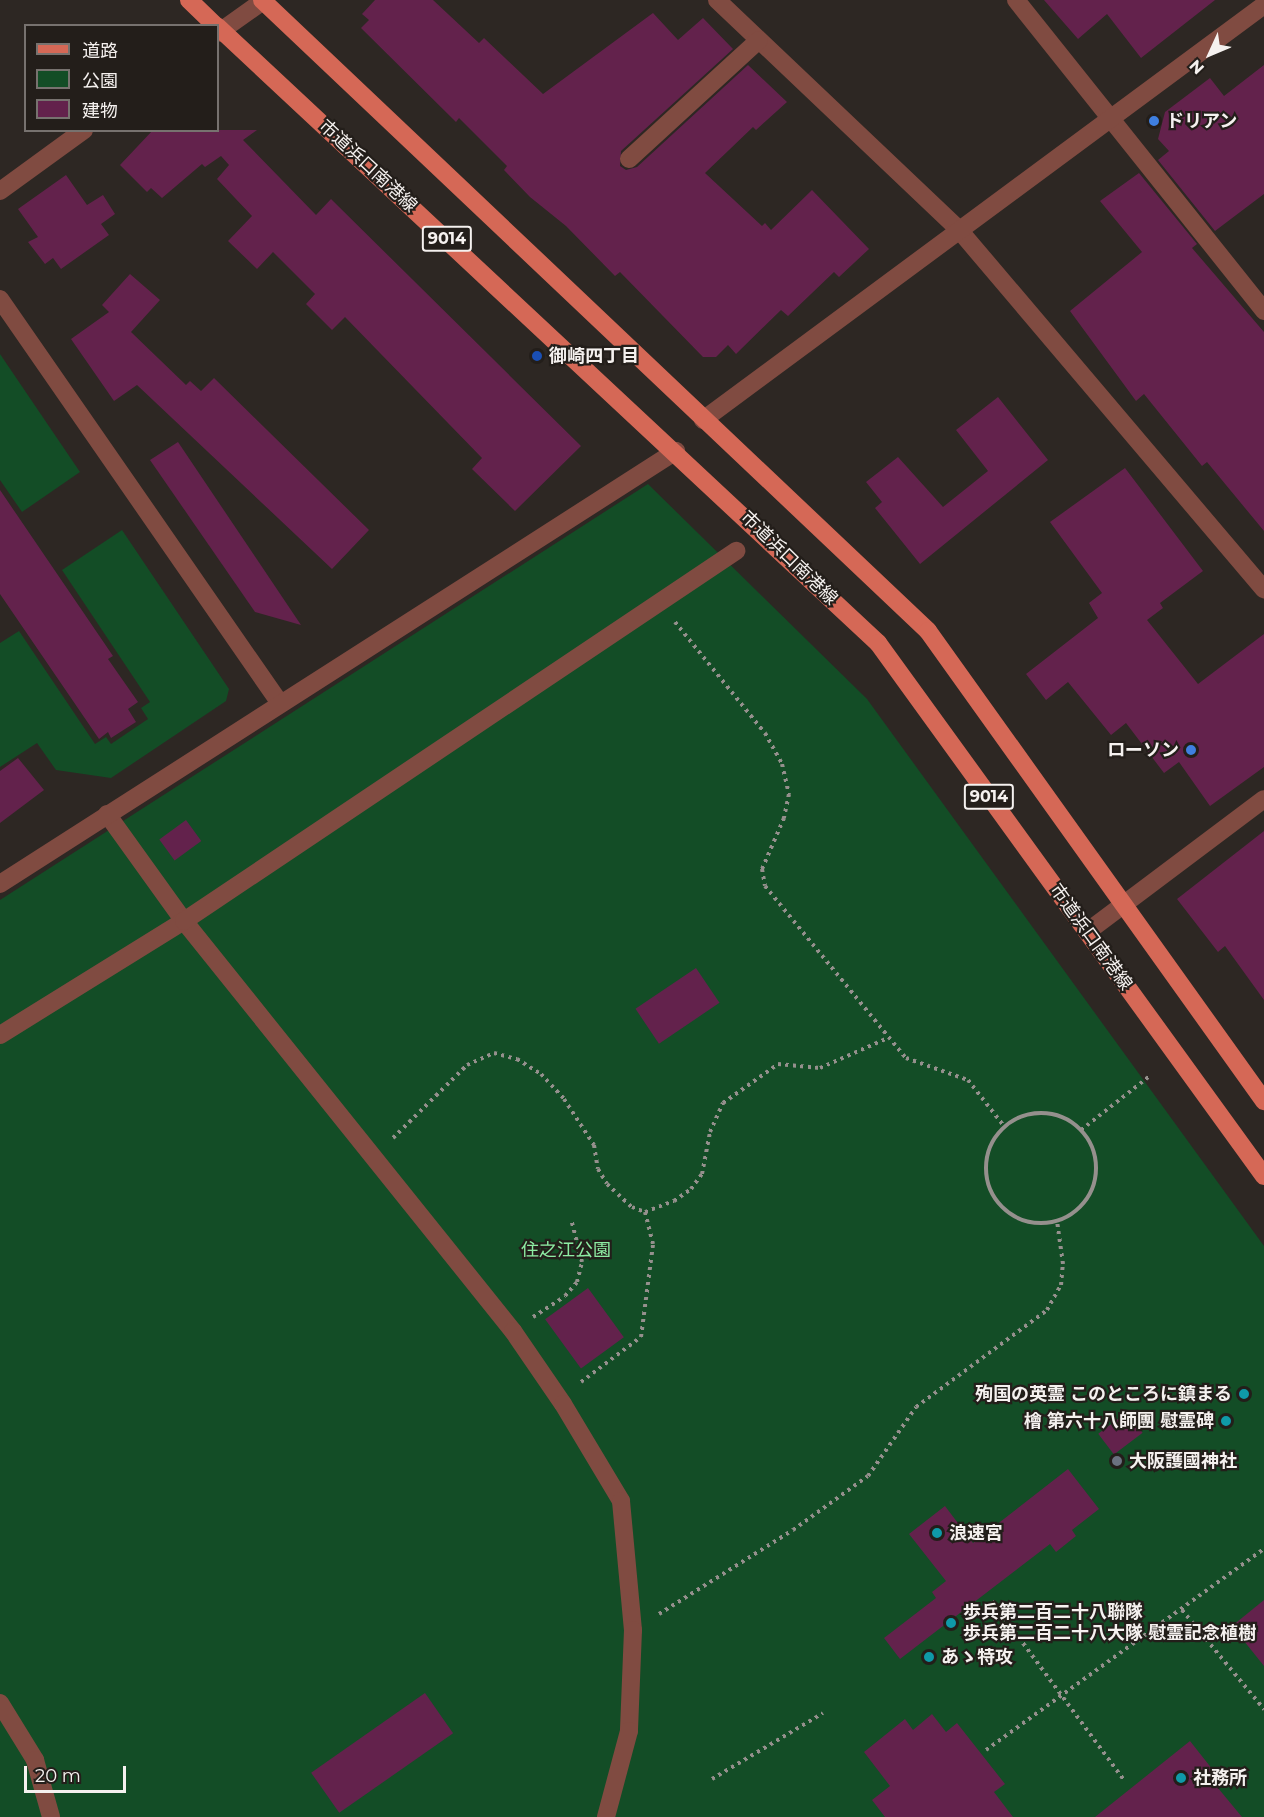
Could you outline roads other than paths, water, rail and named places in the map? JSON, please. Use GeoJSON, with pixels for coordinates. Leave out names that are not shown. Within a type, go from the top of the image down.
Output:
{"type":"FeatureCollection","features":[{"type":"Feature","properties":{"kind":"main road","name":"市道浜口南港線"},"geometry":{"type":"LineString","coordinates":[[189,0],[213,24]]}},
{"type":"Feature","properties":{"kind":"main road","name":"9014"},"geometry":{"type":"LineString","coordinates":[[263,0],[703,420],[928,631],[1264,1101]]}},
{"type":"Feature","properties":{"kind":"main road","name":"市道浜口南港線"},"geometry":{"type":"LineString","coordinates":[[219,30],[676,451],[878,643],[1264,1176]]}},
{"type":"Feature","properties":{"kind":"street"},"geometry":{"type":"LineString","coordinates":[[219,28],[263,0]]}},
{"type":"Feature","properties":{"kind":"street"},"geometry":{"type":"LineString","coordinates":[[717,0],[960,231],[1264,591]]}},
{"type":"Feature","properties":{"kind":"street"},"geometry":{"type":"LineString","coordinates":[[1016,0],[1264,310]]}},
{"type":"Feature","properties":{"kind":"street"},"geometry":{"type":"LineString","coordinates":[[703,420],[1264,5]]}},
{"type":"Feature","properties":{"kind":"street"},"geometry":{"type":"LineString","coordinates":[[629,159],[759,40]]}},
{"type":"Feature","properties":{"kind":"street"},"geometry":{"type":"LineString","coordinates":[[0,191],[81,132]]}},
{"type":"Feature","properties":{"kind":"street"},"geometry":{"type":"LineString","coordinates":[[0,299],[280,703]]}},
{"type":"Feature","properties":{"kind":"street"},"geometry":{"type":"LineString","coordinates":[[0,884],[676,451]]}},
{"type":"Feature","properties":{"kind":"street"},"geometry":{"type":"LineString","coordinates":[[0,1035],[184,921],[658,600],[736,551]]}},
{"type":"Feature","properties":{"kind":"street"},"geometry":{"type":"LineString","coordinates":[[1087,932],[1264,799]]}},
{"type":"Feature","properties":{"kind":"street"},"geometry":{"type":"LineString","coordinates":[[107,814],[184,921],[376,1157],[513,1331],[563,1404],[621,1501],[633,1630],[630,1731],[606,1817]]}},
{"type":"Feature","properties":{"kind":"street"},"geometry":{"type":"LineString","coordinates":[[0,1703],[35,1760],[51,1817]]}},
{"type":"Feature","properties":{"kind":"place","name":"ドリアン"},"geometry":{"type":"Point","coordinates":[1154,121]}},
{"type":"Feature","properties":{"kind":"place","name":"御崎四丁目"},"geometry":{"type":"Point","coordinates":[537,356]}},
{"type":"Feature","properties":{"kind":"place","name":"ローソン"},"geometry":{"type":"Point","coordinates":[1191,750]}},
{"type":"Feature","properties":{"kind":"place","name":"殉国の英霊 このところに鎮まる"},"geometry":{"type":"Point","coordinates":[1244,1394]}},
{"type":"Feature","properties":{"kind":"place","name":"檜 第六十八師團 慰霊碑"},"geometry":{"type":"Point","coordinates":[1226,1421]}},
{"type":"Feature","properties":{"kind":"place","name":"大阪護國神社"},"geometry":{"type":"Point","coordinates":[1117,1461]}},
{"type":"Feature","properties":{"kind":"place","name":"浪速宮"},"geometry":{"type":"Point","coordinates":[937,1533]}},
{"type":"Feature","properties":{"kind":"place","name":"歩兵第二百二十八聯隊 歩兵第二百二十八大隊 慰霊記念植樹"},"geometry":{"type":"Point","coordinates":[951,1623]}},
{"type":"Feature","properties":{"kind":"place","name":"あゝ特攻"},"geometry":{"type":"Point","coordinates":[929,1657]}},
{"type":"Feature","properties":{"kind":"place","name":"社務所"},"geometry":{"type":"Point","coordinates":[1181,1778]}},
{"type":"Feature","properties":{"kind":"park label","name":"住之江公園"},"geometry":{"type":"Point","coordinates":[566,1250]}}]}
